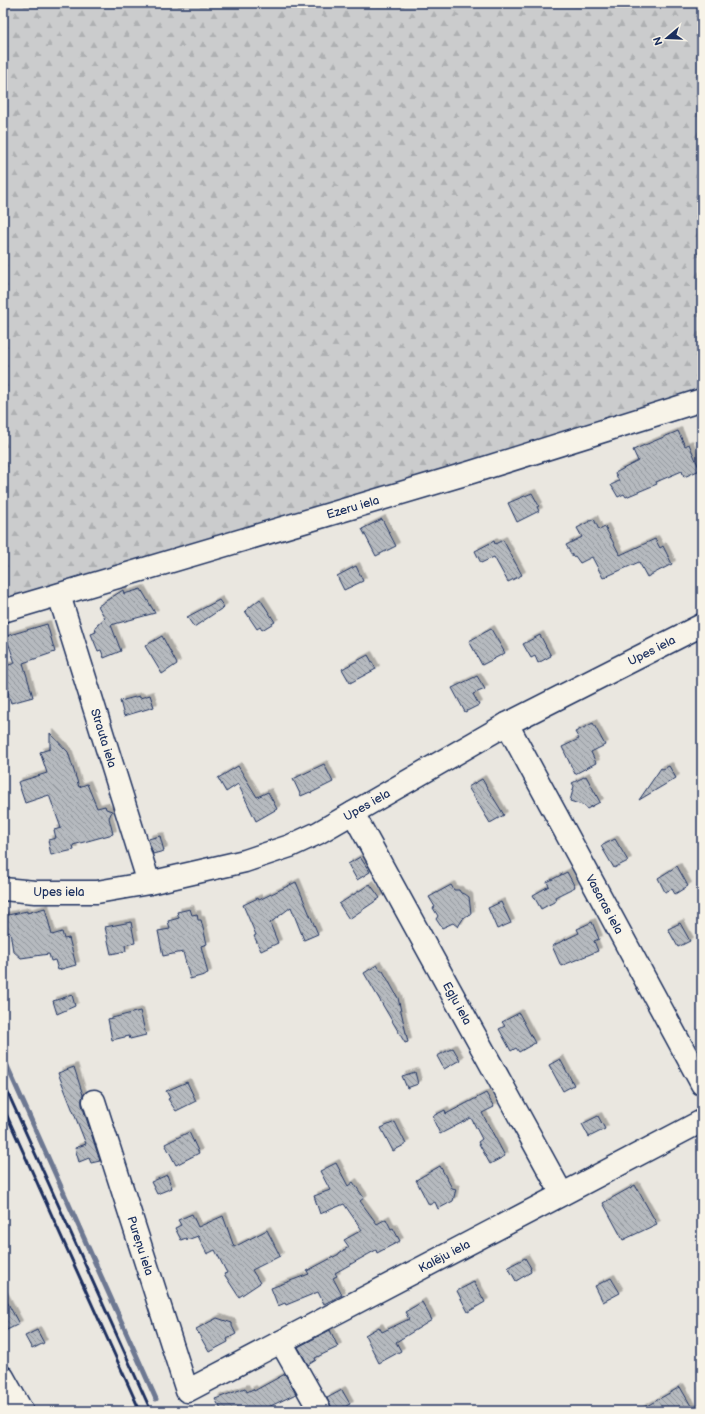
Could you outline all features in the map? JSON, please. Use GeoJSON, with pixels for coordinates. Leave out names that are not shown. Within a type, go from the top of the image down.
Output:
{"type":"FeatureCollection","features":[{"type":"Feature","properties":{"kind":"street","name":"Ezeru iela"},"geometry":{"type":"LineString","coordinates":[[3,611],[464,475],[702,400]]}},
{"type":"Feature","properties":{"kind":"street","name":"Strauta iela"},"geometry":{"type":"LineString","coordinates":[[58,595],[149,883]]}},
{"type":"Feature","properties":{"kind":"street","name":"Upes iela"},"geometry":{"type":"LineString","coordinates":[[3,889],[35,892],[97,892],[149,883],[245,861],[290,846],[318,833],[507,724],[702,626]]}},
{"type":"Feature","properties":{"kind":"street","name":"Vasaras iela"},"geometry":{"type":"LineString","coordinates":[[507,724],[702,1084]]}},
{"type":"Feature","properties":{"kind":"street","name":"Egļu iela"},"geometry":{"type":"LineString","coordinates":[[353,813],[562,1194]]}},
{"type":"Feature","properties":{"kind":"street","name":"Pureņu iela"},"geometry":{"type":"LineString","coordinates":[[94,1101],[186,1391]]}},
{"type":"Feature","properties":{"kind":"street","name":"Kalēju iela"},"geometry":{"type":"LineString","coordinates":[[186,1391],[702,1121]]}},
{"type":"Feature","properties":{"kind":"street"},"geometry":{"type":"LineString","coordinates":[[281,1342],[320,1411]]}},
{"type":"Feature","properties":{"kind":"street"},"geometry":{"type":"LineString","coordinates":[[3,1377],[22,1411]]}},
{"type":"Feature","properties":{"kind":"green space"},"geometry":{"type":"Polygon","coordinates":[[[3,3],[702,3],[702,392],[3,607],[3,3]]]}},
{"type":"Feature","properties":{"kind":"building"},"geometry":{"type":"Polygon","coordinates":[[[678,431],[685,446],[689,444],[700,470],[684,477],[682,471],[656,482],[657,484],[626,497],[624,494],[618,497],[611,485],[619,481],[615,473],[638,461],[633,450],[678,431]]]}},
{"type":"Feature","properties":{"kind":"building"},"geometry":{"type":"Polygon","coordinates":[[[532,493],[539,506],[537,507],[539,511],[517,522],[508,503],[532,493]]]}},
{"type":"Feature","properties":{"kind":"building"},"geometry":{"type":"Polygon","coordinates":[[[382,519],[396,546],[376,556],[362,529],[382,519]]]}},
{"type":"Feature","properties":{"kind":"building"},"geometry":{"type":"Polygon","coordinates":[[[594,519],[599,530],[605,527],[620,555],[655,539],[660,548],[663,546],[672,564],[647,577],[639,562],[603,578],[592,557],[580,563],[575,556],[573,557],[566,545],[582,537],[577,528],[594,519]]]}},
{"type":"Feature","properties":{"kind":"building"},"geometry":{"type":"Polygon","coordinates":[[[503,540],[522,575],[508,582],[494,557],[481,563],[475,551],[494,541],[495,544],[503,540]]]}},
{"type":"Feature","properties":{"kind":"building"},"geometry":{"type":"Polygon","coordinates":[[[356,566],[363,581],[344,590],[337,576],[356,566]]]}},
{"type":"Feature","properties":{"kind":"building"},"geometry":{"type":"Polygon","coordinates":[[[141,589],[155,613],[111,625],[121,651],[104,658],[101,650],[98,651],[91,634],[96,632],[95,627],[105,618],[98,606],[123,590],[124,594],[141,589]]]}},
{"type":"Feature","properties":{"kind":"building"},"geometry":{"type":"Polygon","coordinates":[[[260,599],[275,622],[262,630],[260,627],[257,629],[245,611],[260,599]]]}},
{"type":"Feature","properties":{"kind":"building"},"geometry":{"type":"Polygon","coordinates":[[[219,600],[224,607],[194,627],[187,617],[219,600]]]}},
{"type":"Feature","properties":{"kind":"building"},"geometry":{"type":"Polygon","coordinates":[[[47,624],[55,652],[23,663],[33,697],[11,703],[3,678],[3,667],[15,663],[6,636],[47,624]]]}},
{"type":"Feature","properties":{"kind":"building"},"geometry":{"type":"Polygon","coordinates":[[[491,629],[505,653],[482,665],[469,641],[491,629]]]}},
{"type":"Feature","properties":{"kind":"building"},"geometry":{"type":"Polygon","coordinates":[[[540,635],[551,656],[538,663],[535,656],[531,658],[523,644],[540,635]]]}},
{"type":"Feature","properties":{"kind":"building"},"geometry":{"type":"Polygon","coordinates":[[[162,636],[177,664],[162,674],[145,646],[162,636]]]}},
{"type":"Feature","properties":{"kind":"building"},"geometry":{"type":"Polygon","coordinates":[[[368,655],[376,669],[350,683],[342,669],[368,655]]]}},
{"type":"Feature","properties":{"kind":"building"},"geometry":{"type":"Polygon","coordinates":[[[477,676],[485,689],[473,694],[479,705],[465,712],[452,688],[477,676]]]}},
{"type":"Feature","properties":{"kind":"building"},"geometry":{"type":"Polygon","coordinates":[[[150,695],[154,707],[124,716],[120,701],[150,695]]]}},
{"type":"Feature","properties":{"kind":"building"},"geometry":{"type":"Polygon","coordinates":[[[593,723],[605,745],[591,752],[596,763],[575,774],[562,747],[579,739],[575,732],[593,723]]]}},
{"type":"Feature","properties":{"kind":"building"},"geometry":{"type":"Polygon","coordinates":[[[50,733],[68,752],[79,787],[87,784],[97,808],[105,806],[106,809],[112,811],[109,818],[113,834],[73,845],[74,850],[51,855],[48,840],[56,838],[54,830],[61,828],[49,795],[25,803],[18,782],[47,773],[40,752],[50,749],[50,733]]]}},
{"type":"Feature","properties":{"kind":"building"},"geometry":{"type":"Polygon","coordinates":[[[324,764],[333,782],[311,793],[310,792],[301,796],[293,779],[324,764]]]}},
{"type":"Feature","properties":{"kind":"building"},"geometry":{"type":"Polygon","coordinates":[[[238,766],[257,797],[268,792],[277,809],[256,821],[238,784],[226,792],[218,778],[238,766]]]}},
{"type":"Feature","properties":{"kind":"building"},"geometry":{"type":"Polygon","coordinates":[[[669,766],[676,778],[639,800],[661,768],[663,769],[669,766]]]}},
{"type":"Feature","properties":{"kind":"building"},"geometry":{"type":"Polygon","coordinates":[[[586,776],[600,802],[587,809],[585,806],[570,801],[574,786],[572,783],[586,776]]]}},
{"type":"Feature","properties":{"kind":"building"},"geometry":{"type":"Polygon","coordinates":[[[482,779],[504,815],[490,823],[468,787],[482,779]]]}},
{"type":"Feature","properties":{"kind":"building"},"geometry":{"type":"Polygon","coordinates":[[[160,836],[164,851],[153,854],[148,839],[160,836]]]}},
{"type":"Feature","properties":{"kind":"building"},"geometry":{"type":"Polygon","coordinates":[[[615,839],[628,861],[614,868],[601,846],[615,839]]]}},
{"type":"Feature","properties":{"kind":"building"},"geometry":{"type":"Polygon","coordinates":[[[360,857],[370,872],[357,880],[348,864],[360,857]]]}},
{"type":"Feature","properties":{"kind":"building"},"geometry":{"type":"Polygon","coordinates":[[[677,866],[688,886],[675,894],[672,889],[665,892],[658,878],[677,866]]]}},
{"type":"Feature","properties":{"kind":"building"},"geometry":{"type":"Polygon","coordinates":[[[567,872],[575,887],[555,897],[556,901],[541,909],[533,895],[549,886],[547,882],[567,872]]]}},
{"type":"Feature","properties":{"kind":"building"},"geometry":{"type":"Polygon","coordinates":[[[296,882],[318,934],[304,940],[291,907],[270,923],[278,943],[261,951],[243,905],[258,898],[259,900],[296,882]]]}},
{"type":"Feature","properties":{"kind":"building"},"geometry":{"type":"Polygon","coordinates":[[[370,884],[380,898],[349,919],[339,904],[370,884]]]}},
{"type":"Feature","properties":{"kind":"building"},"geometry":{"type":"Polygon","coordinates":[[[451,885],[454,890],[459,890],[461,893],[469,897],[471,914],[464,917],[458,927],[453,923],[442,928],[436,919],[438,916],[429,897],[451,885]]]}},
{"type":"Feature","properties":{"kind":"building"},"geometry":{"type":"Polygon","coordinates":[[[501,902],[511,923],[497,929],[488,908],[501,902]]]}},
{"type":"Feature","properties":{"kind":"building"},"geometry":{"type":"Polygon","coordinates":[[[45,908],[52,935],[62,932],[64,939],[69,938],[76,965],[58,970],[55,960],[51,961],[49,954],[21,958],[13,951],[10,932],[5,934],[3,916],[27,911],[27,913],[45,908]]]}},
{"type":"Feature","properties":{"kind":"building"},"geometry":{"type":"Polygon","coordinates":[[[190,909],[192,915],[197,914],[198,920],[201,920],[207,944],[201,946],[208,974],[190,979],[183,952],[163,956],[158,931],[170,929],[168,921],[179,918],[177,912],[190,909]]]}},
{"type":"Feature","properties":{"kind":"building"},"geometry":{"type":"Polygon","coordinates":[[[131,922],[135,943],[125,945],[126,951],[111,954],[105,927],[131,922]]]}},
{"type":"Feature","properties":{"kind":"building"},"geometry":{"type":"Polygon","coordinates":[[[592,922],[599,939],[594,941],[598,951],[561,966],[552,946],[579,933],[577,929],[592,922]]]}},
{"type":"Feature","properties":{"kind":"building"},"geometry":{"type":"Polygon","coordinates":[[[680,923],[690,941],[678,947],[668,929],[680,923]]]}},
{"type":"Feature","properties":{"kind":"building"},"geometry":{"type":"Polygon","coordinates":[[[377,965],[381,971],[383,971],[398,998],[408,1042],[405,1043],[364,973],[377,965]]]}},
{"type":"Feature","properties":{"kind":"building"},"geometry":{"type":"Polygon","coordinates":[[[72,995],[75,1006],[57,1014],[53,1001],[72,995]]]}},
{"type":"Feature","properties":{"kind":"building"},"geometry":{"type":"Polygon","coordinates":[[[140,1011],[146,1035],[130,1039],[129,1036],[112,1040],[108,1019],[140,1011]]]}},
{"type":"Feature","properties":{"kind":"building"},"geometry":{"type":"Polygon","coordinates":[[[519,1013],[535,1043],[519,1052],[516,1048],[511,1051],[499,1029],[505,1026],[502,1022],[519,1013]]]}},
{"type":"Feature","properties":{"kind":"building"},"geometry":{"type":"Polygon","coordinates":[[[453,1048],[460,1060],[444,1069],[437,1056],[453,1048]]]}},
{"type":"Feature","properties":{"kind":"building"},"geometry":{"type":"Polygon","coordinates":[[[560,1059],[574,1085],[563,1091],[549,1065],[560,1059]]]}},
{"type":"Feature","properties":{"kind":"building"},"geometry":{"type":"Polygon","coordinates":[[[74,1067],[83,1095],[82,1105],[100,1161],[91,1163],[89,1158],[79,1162],[75,1148],[86,1144],[58,1073],[74,1067]]]}},
{"type":"Feature","properties":{"kind":"building"},"geometry":{"type":"Polygon","coordinates":[[[415,1072],[418,1084],[407,1088],[402,1076],[415,1072]]]}},
{"type":"Feature","properties":{"kind":"building"},"geometry":{"type":"Polygon","coordinates":[[[187,1082],[196,1101],[176,1111],[168,1099],[170,1098],[166,1091],[187,1082]]]}},
{"type":"Feature","properties":{"kind":"building"},"geometry":{"type":"Polygon","coordinates":[[[486,1093],[494,1107],[482,1113],[505,1156],[490,1164],[478,1142],[482,1139],[471,1118],[440,1134],[433,1119],[433,1116],[445,1110],[446,1114],[486,1093]]]}},
{"type":"Feature","properties":{"kind":"building"},"geometry":{"type":"Polygon","coordinates":[[[598,1116],[605,1129],[589,1137],[582,1124],[598,1116]]]}},
{"type":"Feature","properties":{"kind":"building"},"geometry":{"type":"Polygon","coordinates":[[[395,1122],[406,1144],[393,1151],[381,1128],[395,1122]]]}},
{"type":"Feature","properties":{"kind":"building"},"geometry":{"type":"Polygon","coordinates":[[[189,1132],[199,1153],[176,1165],[165,1144],[189,1132]]]}},
{"type":"Feature","properties":{"kind":"building"},"geometry":{"type":"Polygon","coordinates":[[[336,1163],[348,1186],[353,1182],[364,1198],[360,1201],[377,1224],[386,1219],[400,1241],[377,1253],[376,1250],[335,1273],[337,1276],[333,1278],[342,1295],[324,1304],[318,1292],[286,1305],[285,1303],[278,1306],[271,1288],[309,1274],[307,1271],[349,1247],[344,1240],[362,1230],[344,1204],[320,1214],[314,1196],[330,1190],[320,1171],[336,1163]]]}},
{"type":"Feature","properties":{"kind":"building"},"geometry":{"type":"Polygon","coordinates":[[[440,1166],[452,1188],[456,1189],[453,1201],[438,1209],[435,1202],[429,1205],[416,1180],[440,1166]]]}},
{"type":"Feature","properties":{"kind":"building"},"geometry":{"type":"Polygon","coordinates":[[[167,1175],[172,1188],[157,1194],[151,1182],[167,1175]]]}},
{"type":"Feature","properties":{"kind":"building"},"geometry":{"type":"Polygon","coordinates":[[[635,1185],[657,1224],[623,1240],[603,1203],[635,1185]]]}},
{"type":"Feature","properties":{"kind":"building"},"geometry":{"type":"Polygon","coordinates":[[[192,1214],[198,1227],[223,1216],[234,1247],[267,1230],[280,1256],[252,1270],[260,1283],[239,1297],[224,1274],[227,1273],[215,1250],[207,1254],[198,1236],[187,1240],[186,1238],[181,1240],[175,1228],[181,1225],[178,1220],[192,1214]]]}},
{"type":"Feature","properties":{"kind":"building"},"geometry":{"type":"Polygon","coordinates":[[[525,1258],[531,1268],[531,1272],[516,1281],[508,1267],[525,1258]]]}},
{"type":"Feature","properties":{"kind":"building"},"geometry":{"type":"Polygon","coordinates":[[[611,1278],[620,1293],[603,1302],[595,1286],[611,1278]]]}},
{"type":"Feature","properties":{"kind":"building"},"geometry":{"type":"Polygon","coordinates":[[[474,1282],[485,1302],[468,1312],[457,1291],[474,1282]]]}},
{"type":"Feature","properties":{"kind":"building"},"geometry":{"type":"Polygon","coordinates":[[[3,1294],[19,1324],[3,1332],[3,1294]]]}},
{"type":"Feature","properties":{"kind":"building"},"geometry":{"type":"Polygon","coordinates":[[[422,1302],[432,1320],[396,1342],[401,1351],[379,1363],[365,1335],[379,1327],[382,1332],[409,1319],[405,1312],[422,1302]]]}},
{"type":"Feature","properties":{"kind":"building"},"geometry":{"type":"Polygon","coordinates":[[[217,1318],[232,1323],[236,1334],[227,1339],[228,1342],[209,1352],[196,1329],[217,1318]]]}},
{"type":"Feature","properties":{"kind":"building"},"geometry":{"type":"Polygon","coordinates":[[[37,1330],[44,1343],[32,1349],[25,1336],[37,1330]]]}},
{"type":"Feature","properties":{"kind":"building"},"geometry":{"type":"Polygon","coordinates":[[[330,1330],[338,1347],[315,1358],[316,1360],[308,1365],[298,1347],[330,1330]]]}},
{"type":"Feature","properties":{"kind":"building"},"geometry":{"type":"Polygon","coordinates":[[[285,1374],[296,1394],[260,1411],[222,1411],[215,1399],[245,1388],[247,1392],[253,1389],[254,1391],[285,1374]]]}},
{"type":"Feature","properties":{"kind":"building"},"geometry":{"type":"Polygon","coordinates":[[[680,1387],[694,1411],[638,1411],[680,1387]]]}},
{"type":"Feature","properties":{"kind":"building"},"geometry":{"type":"Polygon","coordinates":[[[342,1390],[350,1404],[337,1411],[332,1411],[327,1398],[342,1390]]]}},
{"type":"Feature","properties":{"kind":"waterway"},"geometry":{"type":"LineString","coordinates":[[3,1057],[156,1399]]}},
{"type":"Feature","properties":{"kind":"railway"},"geometry":{"type":"LineString","coordinates":[[3,1082],[151,1411]]}},
{"type":"Feature","properties":{"kind":"railway"},"geometry":{"type":"LineString","coordinates":[[3,1107],[140,1411]]}}]}
